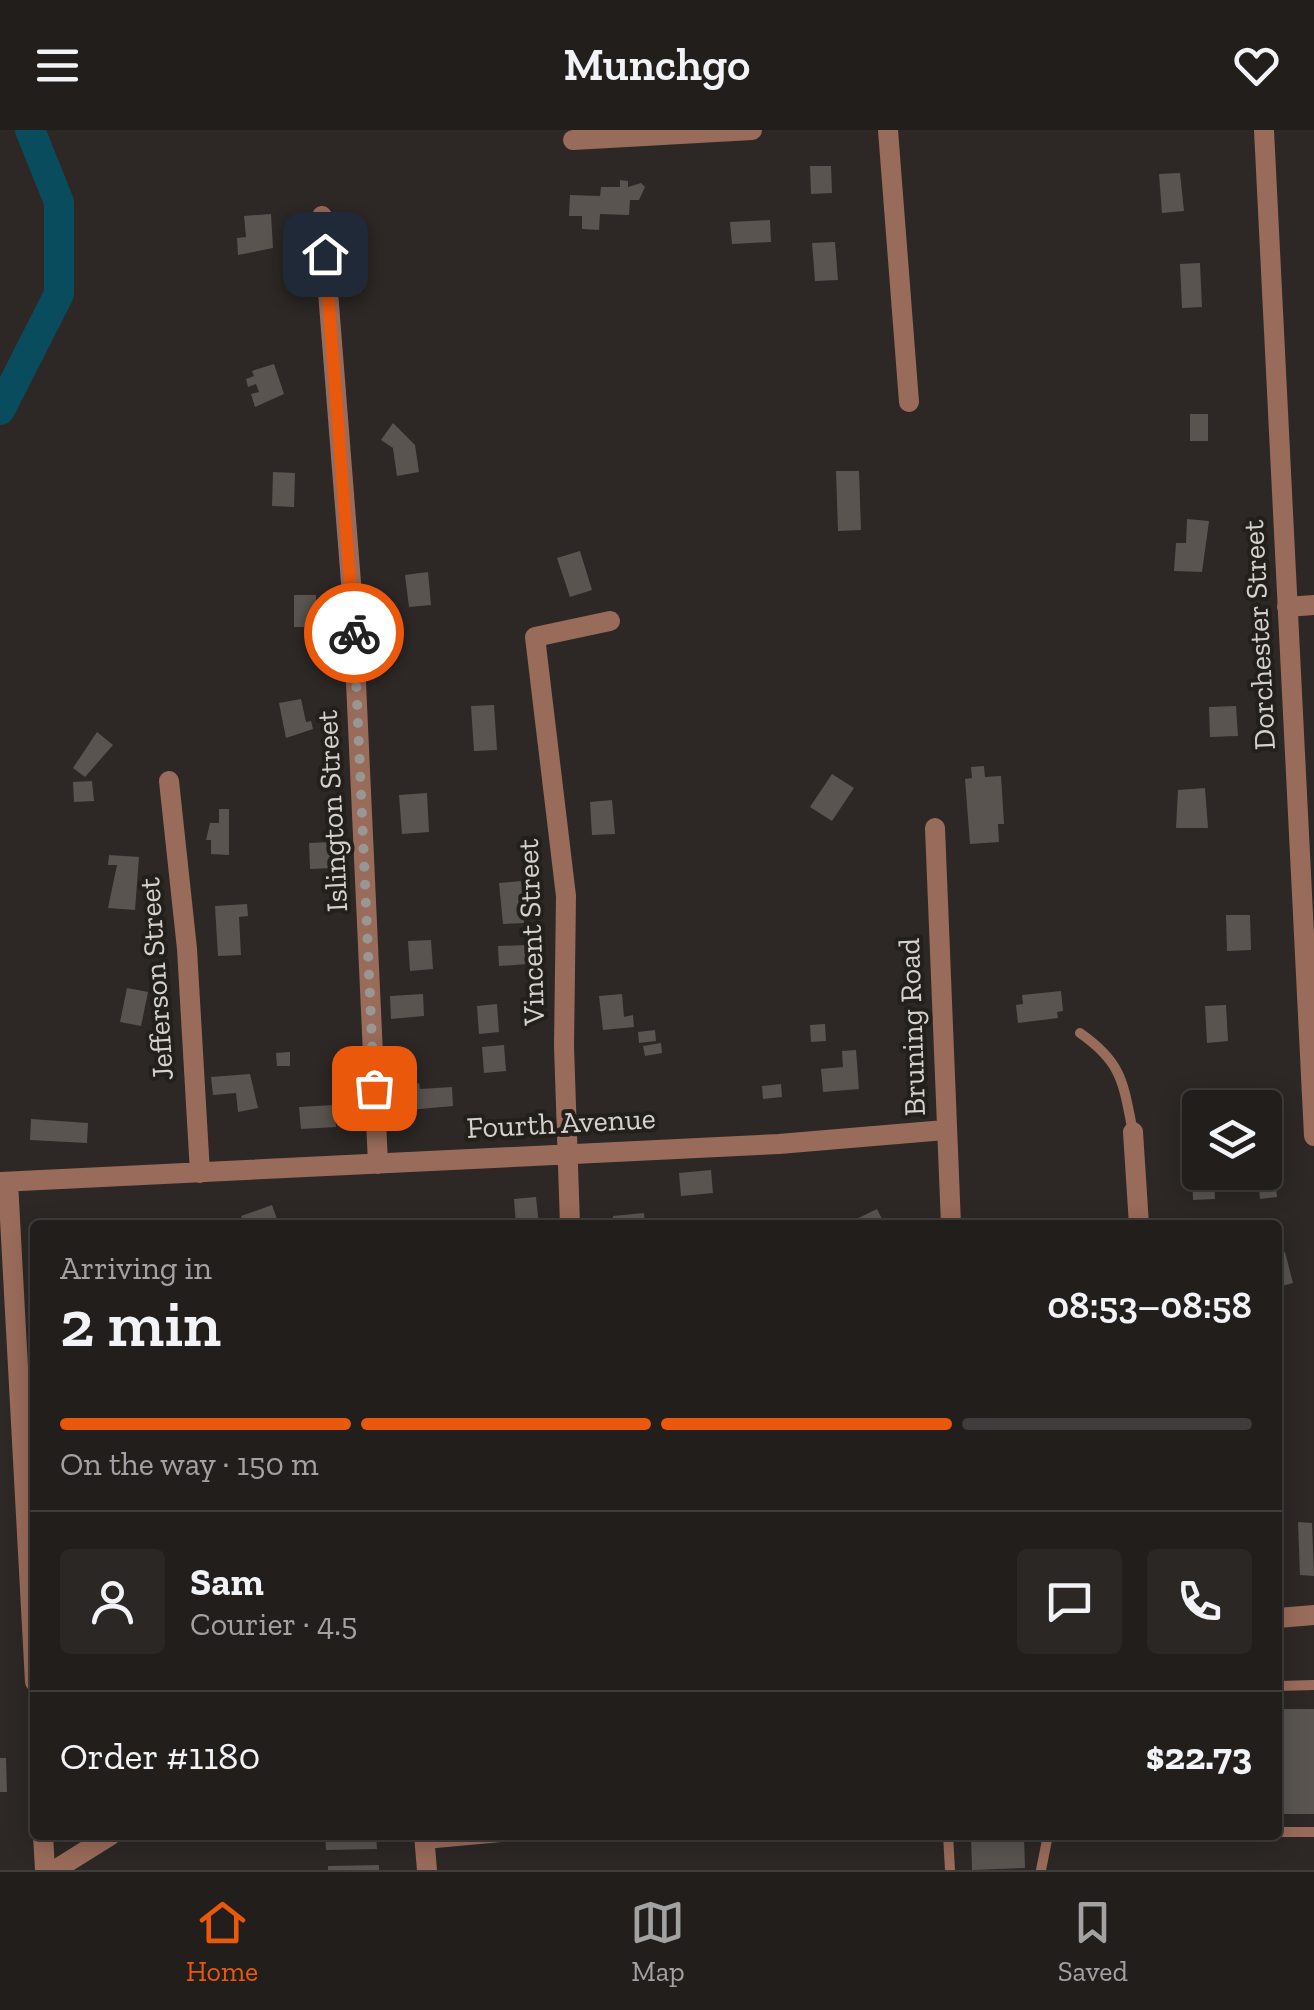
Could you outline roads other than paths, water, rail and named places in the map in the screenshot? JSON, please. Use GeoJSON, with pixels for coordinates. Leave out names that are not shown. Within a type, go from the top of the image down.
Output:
{"type":"FeatureCollection","features":[{"type":"Feature","properties":{"kind":"street"},"geometry":{"type":"LineString","coordinates":[[573,140],[752,130]]}},
{"type":"Feature","properties":{"kind":"street"},"geometry":{"type":"LineString","coordinates":[[888,130],[909,402]]}},
{"type":"Feature","properties":{"kind":"street","name":"Dorchester Street"},"geometry":{"type":"LineString","coordinates":[[1264,130],[1314,1136]]}},
{"type":"Feature","properties":{"kind":"street","name":"Islington Street"},"geometry":{"type":"LineString","coordinates":[[322,216],[352,595],[378,1164]]}},
{"type":"Feature","properties":{"kind":"street"},"geometry":{"type":"LineString","coordinates":[[1287,607],[1314,606]]}},
{"type":"Feature","properties":{"kind":"street","name":"Vincent Street"},"geometry":{"type":"LineString","coordinates":[[570,1220],[565,1151],[566,896],[535,638],[610,622]]}},
{"type":"Feature","properties":{"kind":"street","name":"Jefferson Street"},"geometry":{"type":"LineString","coordinates":[[169,781],[186,950],[200,1172]]}},
{"type":"Feature","properties":{"kind":"street","name":"Bruning Road"},"geometry":{"type":"LineString","coordinates":[[935,828],[951,1220]]}},
{"type":"Feature","properties":{"kind":"street","name":"Fourth Avenue"},"geometry":{"type":"LineString","coordinates":[[4,1182],[565,1151],[779,1144],[945,1130]]}},
{"type":"Feature","properties":{"kind":"street"},"geometry":{"type":"LineString","coordinates":[[1133,1132],[1139,1220]]}},
{"type":"Feature","properties":{"kind":"street"},"geometry":{"type":"LineString","coordinates":[[4,1182],[30,1601]]}},
{"type":"Feature","properties":{"kind":"street"},"geometry":{"type":"LineString","coordinates":[[1282,1618],[1314,1616]]}},
{"type":"Feature","properties":{"kind":"street"},"geometry":{"type":"LineString","coordinates":[[43,1840],[45,1870]]}},
{"type":"Feature","properties":{"kind":"street"},"geometry":{"type":"LineString","coordinates":[[55,1870],[104,1840]]}},
{"type":"Feature","properties":{"kind":"street"},"geometry":{"type":"LineString","coordinates":[[424,1840],[427,1870]]}},
{"type":"Feature","properties":{"kind":"lane"},"geometry":{"type":"LineString","coordinates":[[1080,1033],[1102,1048],[1121,1071],[1133,1132]]}},
{"type":"Feature","properties":{"kind":"lane"},"geometry":{"type":"LineString","coordinates":[[1282,1686],[1314,1685]]}},
{"type":"Feature","properties":{"kind":"lane"},"geometry":{"type":"LineString","coordinates":[[1282,1832],[1314,1832]]}},
{"type":"Feature","properties":{"kind":"lane"},"geometry":{"type":"LineString","coordinates":[[948,1840],[950,1870]]}},
{"type":"Feature","properties":{"kind":"lane"},"geometry":{"type":"LineString","coordinates":[[1040,1870],[1047,1840]]}},
{"type":"Feature","properties":{"kind":"waterway"},"geometry":{"type":"LineString","coordinates":[[0,410],[59,294],[59,202],[30,130]]}}]}
